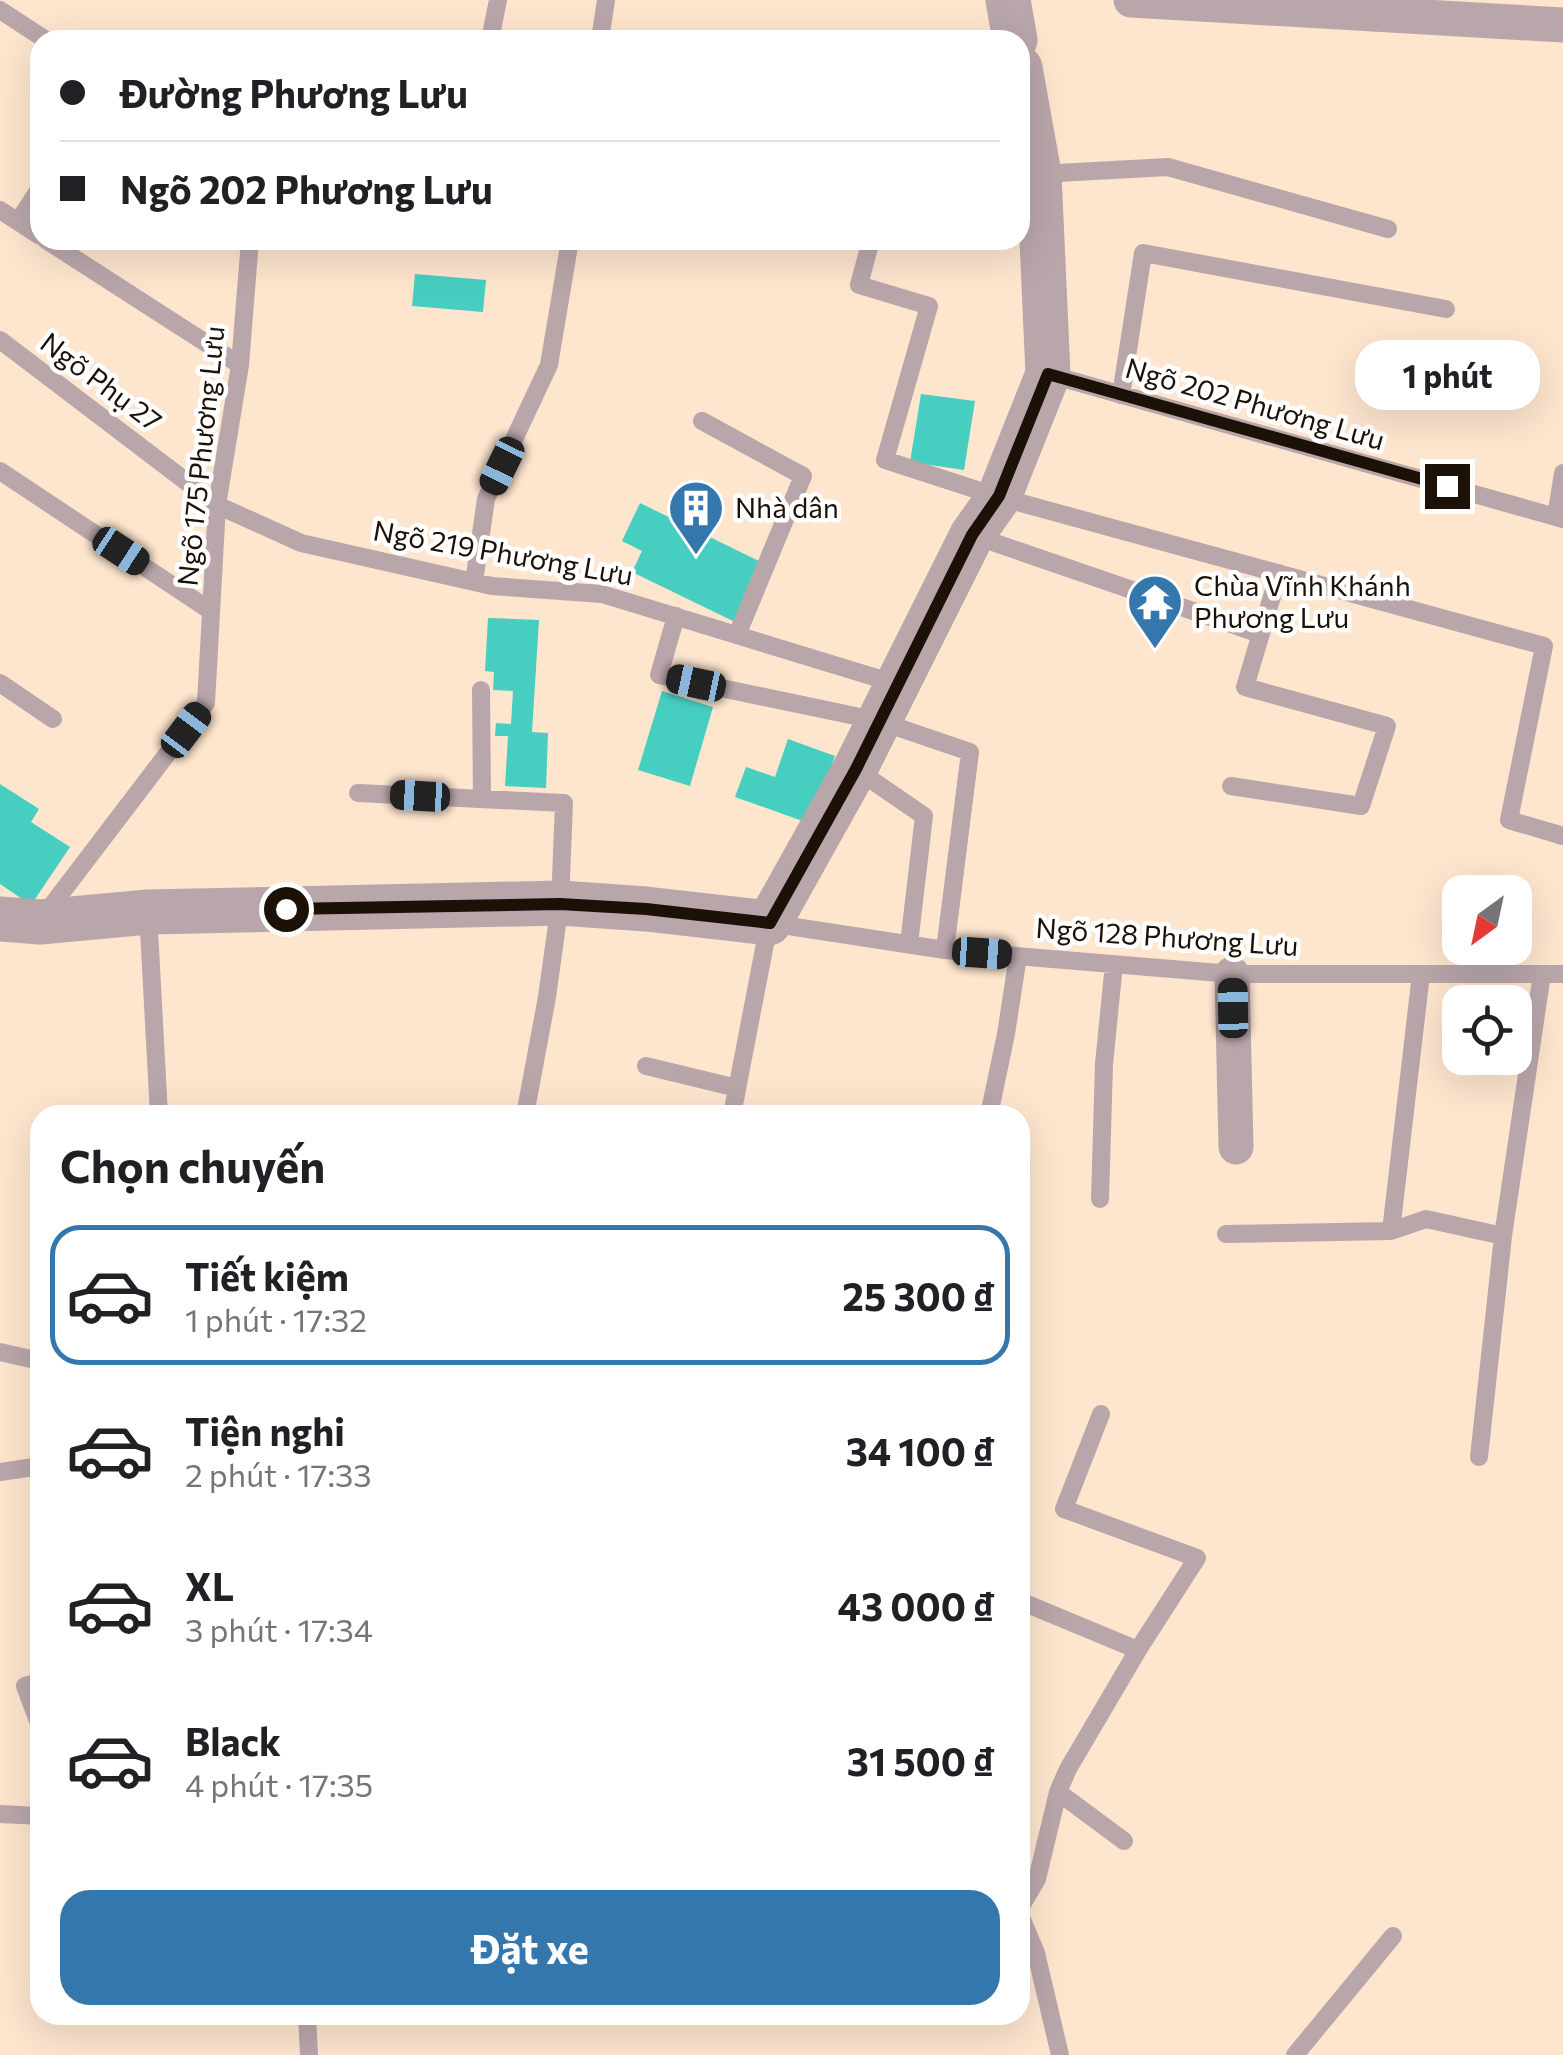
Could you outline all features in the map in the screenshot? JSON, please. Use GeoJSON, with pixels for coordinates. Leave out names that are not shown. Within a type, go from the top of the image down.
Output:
{"type":"FeatureCollection","features":[{"type":"Feature","properties":{"kind":"street"},"geometry":{"type":"LineString","coordinates":[[1008,0],[1013,30]]}},
{"type":"Feature","properties":{"kind":"street"},"geometry":{"type":"LineString","coordinates":[[1131,0],[1563,26]]}},
{"type":"Feature","properties":{"kind":"street"},"geometry":{"type":"LineString","coordinates":[[20,920],[148,912],[560,904],[770,923],[856,769],[972,535],[999,496],[1048,374],[1030,164]]}},
{"type":"Feature","properties":{"kind":"street"},"geometry":{"type":"LineString","coordinates":[[1232,974],[1236,1147]]}},
{"type":"Feature","properties":{"kind":"lane"},"geometry":{"type":"LineString","coordinates":[[492,30],[498,0]]}},
{"type":"Feature","properties":{"kind":"lane"},"geometry":{"type":"LineString","coordinates":[[602,30],[606,0]]}},
{"type":"Feature","properties":{"kind":"lane"},"geometry":{"type":"LineString","coordinates":[[0,10],[31,30]]}},
{"type":"Feature","properties":{"kind":"lane"},"geometry":{"type":"LineString","coordinates":[[1033,193],[1168,168],[1388,229]]}},
{"type":"Feature","properties":{"kind":"lane"},"geometry":{"type":"LineString","coordinates":[[18,222],[30,203]]}},
{"type":"Feature","properties":{"kind":"lane"},"geometry":{"type":"LineString","coordinates":[[0,210],[30,230]]}},
{"type":"Feature","properties":{"kind":"lane"},"geometry":{"type":"LineString","coordinates":[[62,250],[240,365]]}},
{"type":"Feature","properties":{"kind":"lane","name":"Ngõ 175 Phương Lưu"},"geometry":{"type":"LineString","coordinates":[[20,920],[206,703],[217,504],[240,365],[249,250]]}},
{"type":"Feature","properties":{"kind":"lane"},"geometry":{"type":"LineString","coordinates":[[474,582],[486,499],[550,364],[568,250]]}},
{"type":"Feature","properties":{"kind":"lane"},"geometry":{"type":"LineString","coordinates":[[869,250],[858,285],[929,306],[885,460],[999,496],[1544,646],[1509,820],[1563,836]]}},
{"type":"Feature","properties":{"kind":"lane"},"geometry":{"type":"LineString","coordinates":[[1121,395],[1143,253],[1446,309]]}},
{"type":"Feature","properties":{"kind":"lane","name":"Ngõ Phụ 27"},"geometry":{"type":"LineString","coordinates":[[0,340],[217,504]]}},
{"type":"Feature","properties":{"kind":"lane","name":"Ngõ 202 Phương Lưu"},"geometry":{"type":"LineString","coordinates":[[1048,374],[1560,518]]}},
{"type":"Feature","properties":{"kind":"lane"},"geometry":{"type":"LineString","coordinates":[[702,421],[804,476],[738,635]]}},
{"type":"Feature","properties":{"kind":"lane"},"geometry":{"type":"LineString","coordinates":[[0,470],[212,611]]}},
{"type":"Feature","properties":{"kind":"lane"},"geometry":{"type":"LineString","coordinates":[[1560,518],[1563,473]]}},
{"type":"Feature","properties":{"kind":"lane","name":"Ngõ 219 Phương Lưu"},"geometry":{"type":"LineString","coordinates":[[217,504],[302,543],[492,586],[602,594],[738,635],[888,702]]}},
{"type":"Feature","properties":{"kind":"lane"},"geometry":{"type":"LineString","coordinates":[[972,535],[1260,634]]}},
{"type":"Feature","properties":{"kind":"lane"},"geometry":{"type":"LineString","coordinates":[[1231,786],[1362,806],[1387,726],[1245,687],[1280,573]]}},
{"type":"Feature","properties":{"kind":"lane"},"geometry":{"type":"LineString","coordinates":[[676,616],[659,675],[888,702],[970,752],[946,950]]}},
{"type":"Feature","properties":{"kind":"lane"},"geometry":{"type":"LineString","coordinates":[[0,683],[53,719]]}},
{"type":"Feature","properties":{"kind":"lane"},"geometry":{"type":"LineString","coordinates":[[481,690],[482,799]]}},
{"type":"Feature","properties":{"kind":"lane"},"geometry":{"type":"LineString","coordinates":[[856,769],[924,816],[909,944]]}},
{"type":"Feature","properties":{"kind":"lane"},"geometry":{"type":"LineString","coordinates":[[358,793],[564,803],[560,904],[527,1105]]}},
{"type":"Feature","properties":{"kind":"lane"},"geometry":{"type":"LineString","coordinates":[[148,912],[158,1105]]}},
{"type":"Feature","properties":{"kind":"lane"},"geometry":{"type":"LineString","coordinates":[[734,1105],[770,923]]}},
{"type":"Feature","properties":{"kind":"lane","name":"Ngõ 128 Phương Lưu"},"geometry":{"type":"LineString","coordinates":[[770,923],[946,950],[1232,974],[1563,974]]}},
{"type":"Feature","properties":{"kind":"lane"},"geometry":{"type":"LineString","coordinates":[[991,1105],[1018,956]]}},
{"type":"Feature","properties":{"kind":"lane"},"geometry":{"type":"LineString","coordinates":[[1100,1199],[1104,1064],[1114,964]]}},
{"type":"Feature","properties":{"kind":"lane"},"geometry":{"type":"LineString","coordinates":[[1391,1231],[1422,974]]}},
{"type":"Feature","properties":{"kind":"lane"},"geometry":{"type":"LineString","coordinates":[[1479,1457],[1504,1236],[1542,974]]}},
{"type":"Feature","properties":{"kind":"lane"},"geometry":{"type":"LineString","coordinates":[[646,1066],[737,1088]]}},
{"type":"Feature","properties":{"kind":"lane"},"geometry":{"type":"LineString","coordinates":[[1226,1234],[1391,1231],[1426,1218],[1504,1236]]}},
{"type":"Feature","properties":{"kind":"lane"},"geometry":{"type":"LineString","coordinates":[[0,1352],[30,1359]]}},
{"type":"Feature","properties":{"kind":"lane"},"geometry":{"type":"LineString","coordinates":[[1030,1891],[1068,1769],[1197,1558],[1064,1509],[1101,1414]]}},
{"type":"Feature","properties":{"kind":"lane"},"geometry":{"type":"LineString","coordinates":[[0,1472],[30,1468]]}},
{"type":"Feature","properties":{"kind":"lane"},"geometry":{"type":"LineString","coordinates":[[1030,1605],[1138,1650]]}},
{"type":"Feature","properties":{"kind":"lane"},"geometry":{"type":"LineString","coordinates":[[1058,1792],[1124,1841]]}},
{"type":"Feature","properties":{"kind":"lane"},"geometry":{"type":"LineString","coordinates":[[0,1814],[30,1816]]}},
{"type":"Feature","properties":{"kind":"lane"},"geometry":{"type":"LineString","coordinates":[[1295,2055],[1393,1936]]}},
{"type":"Feature","properties":{"kind":"lane"},"geometry":{"type":"LineString","coordinates":[[1030,1938],[1060,2055]]}},
{"type":"Feature","properties":{"kind":"lane"},"geometry":{"type":"LineString","coordinates":[[307,2025],[309,2055]]}},
{"type":"Feature","properties":{"kind":"building"},"geometry":{"type":"Polygon","coordinates":[[[415,274],[486,280],[483,312],[412,306],[415,274]]]}},
{"type":"Feature","properties":{"kind":"building","name":"Nhà dân"},"geometry":{"type":"Polygon","coordinates":[[[921,394],[975,401],[964,470],[910,462],[921,394]]]}},
{"type":"Feature","properties":{"kind":"building","name":"Nhà dân"},"geometry":{"type":"Polygon","coordinates":[[[640,503],[765,564],[737,623],[632,572],[642,551],[622,541],[640,503]]]}},
{"type":"Feature","properties":{"kind":"building"},"geometry":{"type":"Polygon","coordinates":[[[488,618],[539,620],[532,732],[548,733],[546,788],[505,786],[508,736],[495,736],[496,723],[511,724],[513,691],[493,690],[494,672],[485,671],[488,618]]]}},
{"type":"Feature","properties":{"kind":"building"},"geometry":{"type":"Polygon","coordinates":[[[662,691],[713,707],[690,786],[638,770],[662,691]]]}},
{"type":"Feature","properties":{"kind":"building"},"geometry":{"type":"Polygon","coordinates":[[[788,739],[835,756],[811,824],[735,797],[746,767],[775,777],[788,739]]]}},
{"type":"Feature","properties":{"kind":"building"},"geometry":{"type":"Polygon","coordinates":[[[0,784],[39,809],[31,822],[70,847],[31,905],[0,884],[0,784]]]}},
{"type":"Feature","properties":{"kind":"place","name":"Nhà dân"},"geometry":{"type":"Point","coordinates":[696,557]}},
{"type":"Feature","properties":{"kind":"place","name":"Chùa Vĩnh Khánh Phương Lưu"},"geometry":{"type":"Point","coordinates":[1155,651]}},
{"type":"Feature","properties":{"kind":"route"},"geometry":{"type":"LineString","coordinates":[[286,909],[560,904],[770,923],[856,769],[972,535],[999,496],[1048,374],[1447,486]]}}]}
